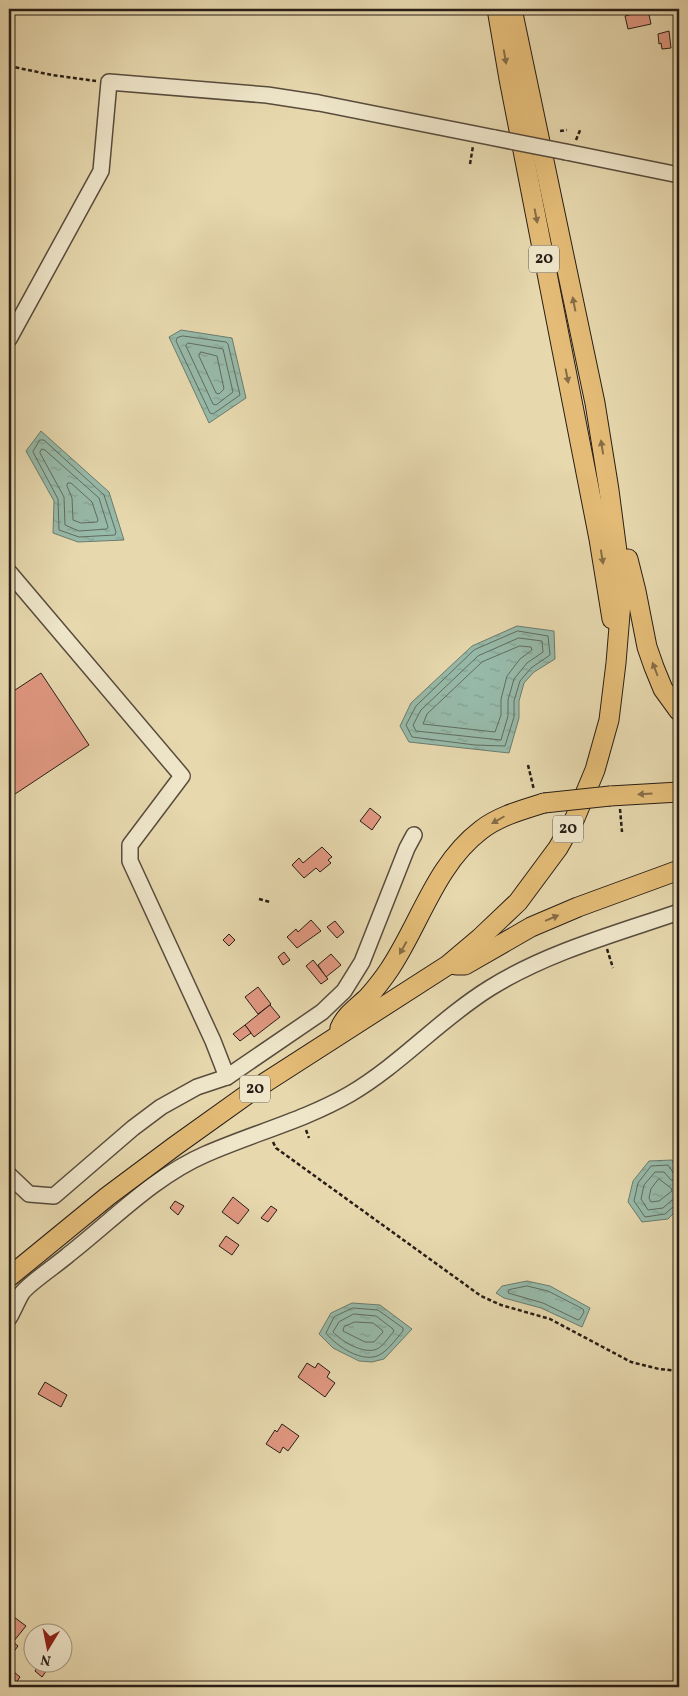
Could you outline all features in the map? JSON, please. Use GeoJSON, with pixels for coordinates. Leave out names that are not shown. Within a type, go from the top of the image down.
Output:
{"type":"FeatureCollection","features":[{"type":"Feature","properties":{"kind":"main road","name":"20"},"geometry":{"type":"LineString","coordinates":[[497,9],[599,538],[617,655]]}},
{"type":"Feature","properties":{"kind":"main road","name":"20"},"geometry":{"type":"LineString","coordinates":[[9,1277],[108,1196],[160,1157],[337,1035],[448,964],[480,938],[518,902],[558,848],[575,818],[595,770],[609,720],[622,590],[595,403],[512,9]]}},
{"type":"Feature","properties":{"kind":"main road"},"geometry":{"type":"LineString","coordinates":[[609,490],[636,591],[649,654],[663,689],[679,711]]}},
{"type":"Feature","properties":{"kind":"main road"},"geometry":{"type":"LineString","coordinates":[[337,1035],[344,1019],[368,996],[388,972],[436,883],[456,854],[482,830],[506,816],[540,804],[610,796],[679,792]]}},
{"type":"Feature","properties":{"kind":"main road"},"geometry":{"type":"LineString","coordinates":[[448,964],[465,965],[530,927],[578,907],[662,878],[679,870]]}},
{"type":"Feature","properties":{"kind":"street"},"geometry":{"type":"LineString","coordinates":[[9,339],[100,171],[109,82],[267,95],[319,103],[494,138],[571,147],[679,175]]}},
{"type":"Feature","properties":{"kind":"street"},"geometry":{"type":"LineString","coordinates":[[9,572],[182,776],[130,844],[130,861],[227,1077]]}},
{"type":"Feature","properties":{"kind":"street"},"geometry":{"type":"LineString","coordinates":[[9,1175],[30,1194],[54,1196],[133,1128],[161,1107],[197,1088],[227,1077],[322,1012],[344,991],[362,962],[407,848],[414,835]]}},
{"type":"Feature","properties":{"kind":"street"},"geometry":{"type":"LineString","coordinates":[[9,1318],[22,1292],[82,1245],[142,1192],[181,1167],[206,1154],[301,1118],[351,1094],[378,1076],[464,1006],[490,988],[526,968],[555,955],[679,912]]}},
{"type":"Feature","properties":{"kind":"path"},"geometry":{"type":"LineString","coordinates":[[9,66],[52,75],[109,82]]}},
{"type":"Feature","properties":{"kind":"path"},"geometry":{"type":"LineString","coordinates":[[571,147],[581,128]]}},
{"type":"Feature","properties":{"kind":"path"},"geometry":{"type":"LineString","coordinates":[[560,131],[567,130]]}},
{"type":"Feature","properties":{"kind":"path"},"geometry":{"type":"LineString","coordinates":[[470,164],[474,141]]}},
{"type":"Feature","properties":{"kind":"path"},"geometry":{"type":"LineString","coordinates":[[528,765],[540,804]]}},
{"type":"Feature","properties":{"kind":"path"},"geometry":{"type":"LineString","coordinates":[[621,828],[622,832]]}},
{"type":"Feature","properties":{"kind":"path"},"geometry":{"type":"LineString","coordinates":[[259,899],[270,902]]}},
{"type":"Feature","properties":{"kind":"path"},"geometry":{"type":"LineString","coordinates":[[603,938],[613,968]]}},
{"type":"Feature","properties":{"kind":"path"},"geometry":{"type":"LineString","coordinates":[[283,1153],[482,1296],[550,1319],[631,1362],[659,1369],[679,1371]]}},
{"type":"Feature","properties":{"kind":"water"},"geometry":{"type":"Polygon","coordinates":[[[181,330],[232,338],[246,398],[209,423],[169,337],[181,330]]]}},
{"type":"Feature","properties":{"kind":"water"},"geometry":{"type":"Polygon","coordinates":[[[41,431],[109,492],[124,540],[78,542],[53,533],[54,501],[26,451],[41,431]]]}},
{"type":"Feature","properties":{"kind":"water"},"geometry":{"type":"Polygon","coordinates":[[[517,626],[554,631],[555,659],[534,672],[524,683],[519,701],[519,718],[509,753],[409,742],[400,726],[411,703],[472,646],[517,626]]]}},
{"type":"Feature","properties":{"kind":"water"},"geometry":{"type":"Polygon","coordinates":[[[672,1160],[679,1175],[679,1208],[668,1219],[642,1222],[628,1202],[633,1181],[649,1161],[672,1160]]]}},
{"type":"Feature","properties":{"kind":"water"},"geometry":{"type":"Polygon","coordinates":[[[527,1281],[550,1286],[590,1308],[582,1327],[541,1308],[504,1298],[496,1293],[502,1286],[527,1281]]]}},
{"type":"Feature","properties":{"kind":"water"},"geometry":{"type":"Polygon","coordinates":[[[352,1303],[380,1305],[412,1329],[384,1359],[372,1362],[359,1361],[333,1348],[319,1334],[331,1313],[352,1303]]]}},
{"type":"Feature","properties":{"kind":"building"},"geometry":{"type":"Polygon","coordinates":[[[648,10],[651,24],[628,29],[625,16],[648,10]]]}},
{"type":"Feature","properties":{"kind":"building"},"geometry":{"type":"Polygon","coordinates":[[[669,31],[671,48],[662,49],[661,43],[659,44],[658,34],[669,31]]]}},
{"type":"Feature","properties":{"kind":"building"},"geometry":{"type":"Polygon","coordinates":[[[41,673],[89,745],[9,798],[9,694],[41,673]]]}},
{"type":"Feature","properties":{"kind":"building"},"geometry":{"type":"Polygon","coordinates":[[[370,808],[381,817],[372,830],[360,821],[370,808]]]}},
{"type":"Feature","properties":{"kind":"building"},"geometry":{"type":"Polygon","coordinates":[[[322,847],[332,857],[328,860],[331,863],[320,872],[316,868],[304,878],[292,865],[299,858],[303,863],[322,847]]]}},
{"type":"Feature","properties":{"kind":"building"},"geometry":{"type":"Polygon","coordinates":[[[311,920],[321,931],[297,948],[287,937],[296,929],[298,932],[311,920]]]}},
{"type":"Feature","properties":{"kind":"building"},"geometry":{"type":"Polygon","coordinates":[[[335,921],[344,932],[337,938],[327,927],[335,921]]]}},
{"type":"Feature","properties":{"kind":"building"},"geometry":{"type":"Polygon","coordinates":[[[229,934],[235,940],[229,946],[223,940],[229,934]]]}},
{"type":"Feature","properties":{"kind":"building"},"geometry":{"type":"Polygon","coordinates":[[[284,952],[290,960],[283,965],[278,957],[284,952]]]}},
{"type":"Feature","properties":{"kind":"building"},"geometry":{"type":"Polygon","coordinates":[[[331,954],[341,965],[326,977],[318,965],[331,954]]]}},
{"type":"Feature","properties":{"kind":"building"},"geometry":{"type":"Polygon","coordinates":[[[313,960],[328,979],[321,984],[306,966],[313,960]]]}},
{"type":"Feature","properties":{"kind":"building"},"geometry":{"type":"Polygon","coordinates":[[[258,987],[271,1004],[258,1014],[245,997],[258,987]]]}},
{"type":"Feature","properties":{"kind":"building"},"geometry":{"type":"Polygon","coordinates":[[[270,1005],[280,1017],[254,1037],[245,1025],[270,1005]]]}},
{"type":"Feature","properties":{"kind":"building"},"geometry":{"type":"Polygon","coordinates":[[[245,1025],[251,1033],[240,1041],[233,1034],[245,1025]]]}},
{"type":"Feature","properties":{"kind":"building"},"geometry":{"type":"Polygon","coordinates":[[[233,1197],[249,1210],[238,1224],[222,1212],[233,1197]]]}},
{"type":"Feature","properties":{"kind":"building"},"geometry":{"type":"Polygon","coordinates":[[[175,1201],[184,1206],[178,1215],[170,1208],[175,1201]]]}},
{"type":"Feature","properties":{"kind":"building"},"geometry":{"type":"Polygon","coordinates":[[[271,1206],[277,1210],[268,1222],[261,1218],[271,1206]]]}},
{"type":"Feature","properties":{"kind":"building"},"geometry":{"type":"Polygon","coordinates":[[[226,1236],[239,1245],[232,1255],[219,1246],[226,1236]]]}},
{"type":"Feature","properties":{"kind":"building"},"geometry":{"type":"Polygon","coordinates":[[[307,1363],[315,1368],[318,1363],[330,1372],[327,1377],[335,1383],[325,1397],[298,1377],[307,1363]]]}},
{"type":"Feature","properties":{"kind":"building"},"geometry":{"type":"Polygon","coordinates":[[[45,1382],[67,1395],[61,1407],[38,1394],[45,1382]]]}},
{"type":"Feature","properties":{"kind":"building"},"geometry":{"type":"Polygon","coordinates":[[[282,1424],[299,1436],[288,1451],[283,1447],[280,1453],[266,1444],[275,1430],[277,1432],[282,1424]]]}},
{"type":"Feature","properties":{"kind":"building"},"geometry":{"type":"Polygon","coordinates":[[[14,1617],[23,1624],[22,1631],[13,1642],[18,1646],[9,1658],[9,1624],[14,1617]]]}},
{"type":"Feature","properties":{"kind":"building"},"geometry":{"type":"Polygon","coordinates":[[[14,1672],[20,1677],[13,1687],[9,1687],[9,1679],[14,1672]]]}}]}
